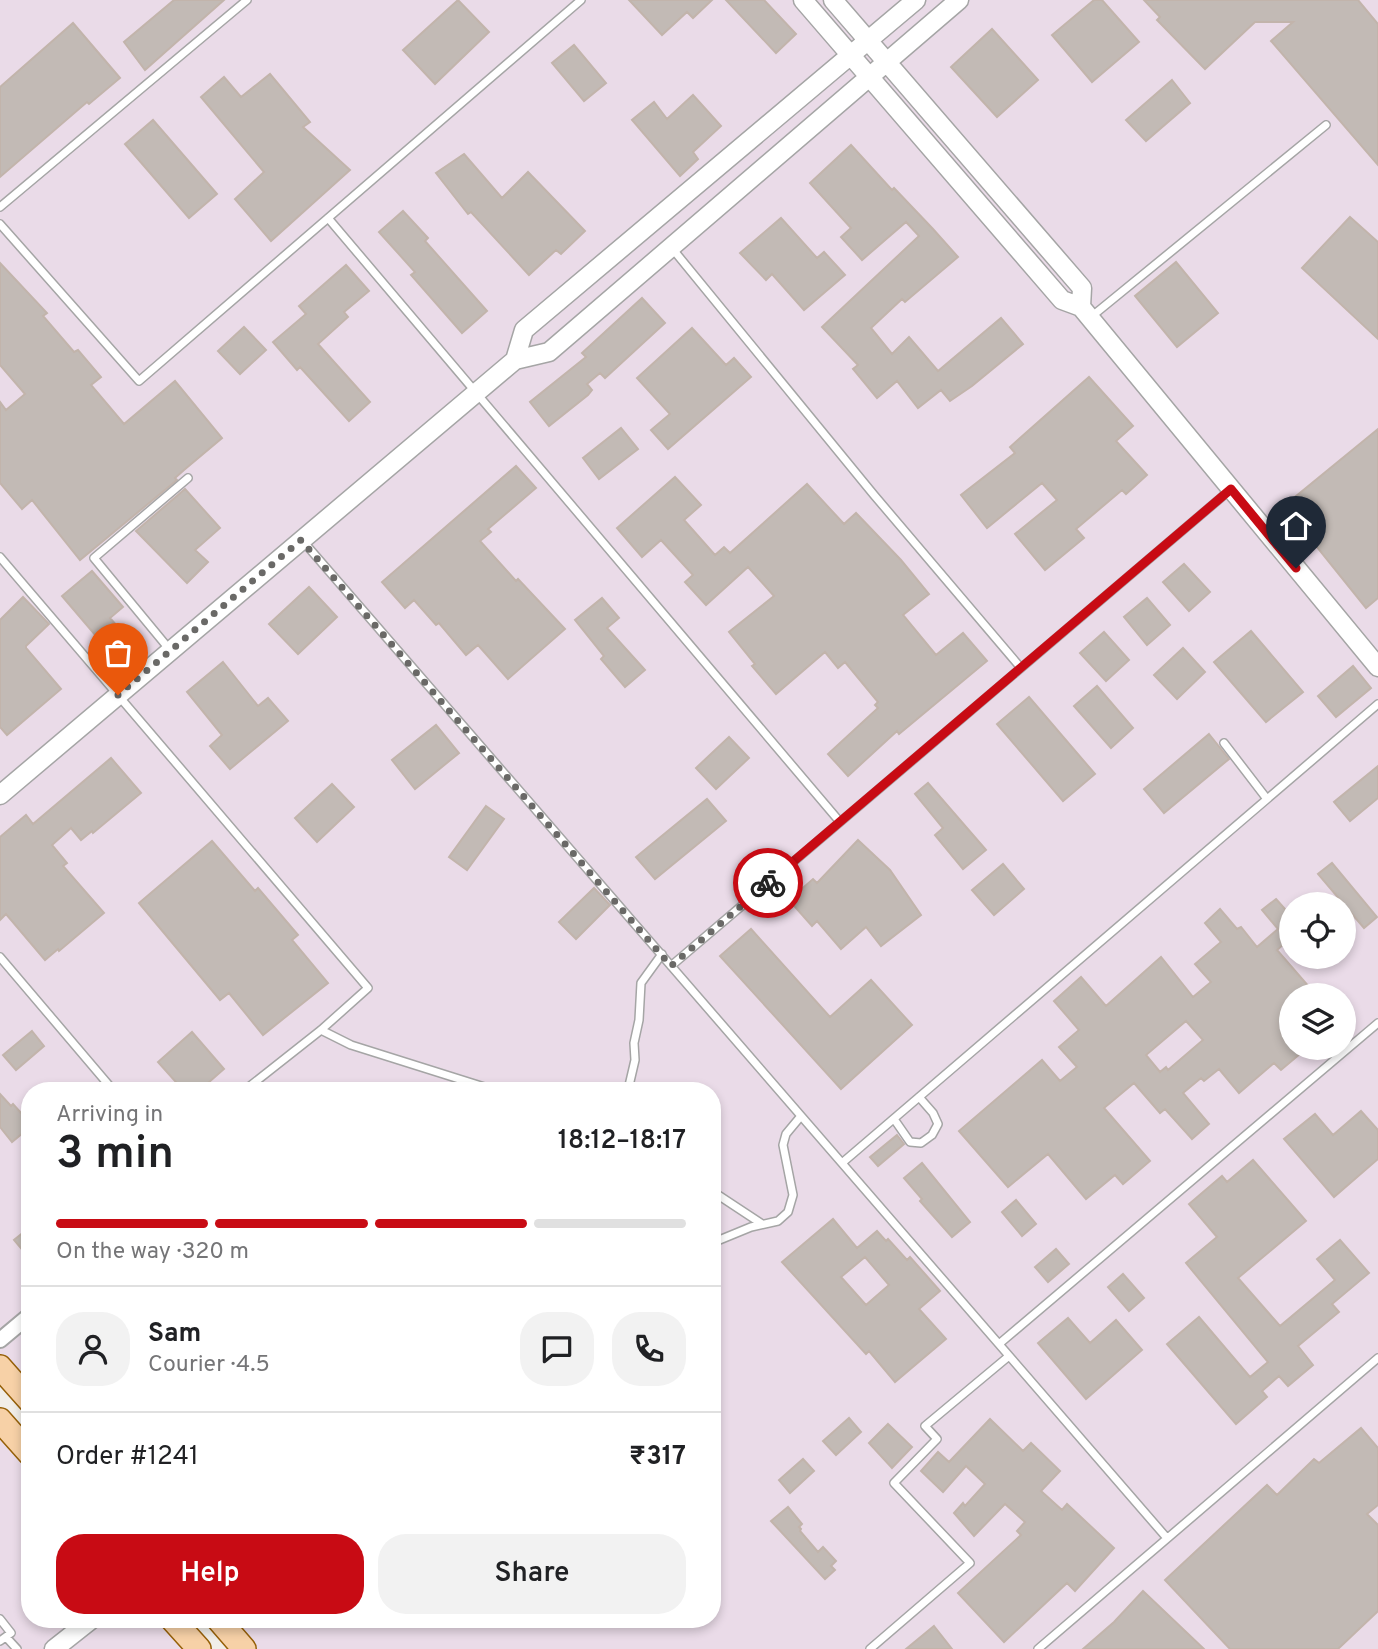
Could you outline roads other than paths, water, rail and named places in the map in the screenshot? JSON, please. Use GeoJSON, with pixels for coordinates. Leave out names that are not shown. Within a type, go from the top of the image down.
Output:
{"type":"FeatureCollection","features":[{"type":"Feature","properties":{"kind":"main road"},"geometry":{"type":"LineString","coordinates":[[0,1367],[21,1391]]}},
{"type":"Feature","properties":{"kind":"main road"},"geometry":{"type":"LineString","coordinates":[[0,1420],[21,1444]]}},
{"type":"Feature","properties":{"kind":"main road"},"geometry":{"type":"LineString","coordinates":[[180,1628],[199,1649]]}},
{"type":"Feature","properties":{"kind":"main road"},"geometry":{"type":"LineString","coordinates":[[226,1628],[244,1649]]}},
{"type":"Feature","properties":{"kind":"street"},"geometry":{"type":"LineString","coordinates":[[803,0],[1062,300],[1086,312],[1378,667]]}},
{"type":"Feature","properties":{"kind":"street"},"geometry":{"type":"LineString","coordinates":[[834,0],[1082,288],[1086,312]]}},
{"type":"Feature","properties":{"kind":"street"},"geometry":{"type":"LineString","coordinates":[[514,360],[524,330],[916,0]]}},
{"type":"Feature","properties":{"kind":"street"},"geometry":{"type":"LineString","coordinates":[[0,795],[514,360],[549,352],[959,0]]}},
{"type":"Feature","properties":{"kind":"street"},"geometry":{"type":"LineString","coordinates":[[0,1340],[21,1322]]}},
{"type":"Feature","properties":{"kind":"street"},"geometry":{"type":"LineString","coordinates":[[54,1649],[81,1628]]}},
{"type":"Feature","properties":{"kind":"lane"},"geometry":{"type":"LineString","coordinates":[[0,207],[247,0]]}},
{"type":"Feature","properties":{"kind":"lane"},"geometry":{"type":"LineString","coordinates":[[0,224],[139,381],[581,0]]}},
{"type":"Feature","properties":{"kind":"lane"},"geometry":{"type":"LineString","coordinates":[[1086,312],[1326,125]]}},
{"type":"Feature","properties":{"kind":"lane"},"geometry":{"type":"LineString","coordinates":[[328,218],[840,822]]}},
{"type":"Feature","properties":{"kind":"lane"},"geometry":{"type":"LineString","coordinates":[[671,246],[874,495],[1021,668]]}},
{"type":"Feature","properties":{"kind":"lane"},"geometry":{"type":"LineString","coordinates":[[170,650],[94,558],[188,478]]}},
{"type":"Feature","properties":{"kind":"lane"},"geometry":{"type":"LineString","coordinates":[[671,966],[1231,489]]}},
{"type":"Feature","properties":{"kind":"lane"},"geometry":{"type":"LineString","coordinates":[[301,540],[1166,1537]]}},
{"type":"Feature","properties":{"kind":"lane"},"geometry":{"type":"LineString","coordinates":[[0,557],[368,988],[321,1030],[255,1082]]}},
{"type":"Feature","properties":{"kind":"lane"},"geometry":{"type":"LineString","coordinates":[[842,1163],[1378,704]]}},
{"type":"Feature","properties":{"kind":"lane"},"geometry":{"type":"LineString","coordinates":[[1224,743],[1267,799]]}},
{"type":"Feature","properties":{"kind":"lane"},"geometry":{"type":"LineString","coordinates":[[630,1082],[635,1060],[634,1043],[639,1020],[641,983],[662,954]]}},
{"type":"Feature","properties":{"kind":"lane"},"geometry":{"type":"LineString","coordinates":[[0,957],[106,1082]]}},
{"type":"Feature","properties":{"kind":"lane"},"geometry":{"type":"LineString","coordinates":[[999,1345],[1378,1023]]}},
{"type":"Feature","properties":{"kind":"lane"},"geometry":{"type":"LineString","coordinates":[[321,1030],[351,1045],[469,1082]]}},
{"type":"Feature","properties":{"kind":"lane"},"geometry":{"type":"LineString","coordinates":[[894,1119],[910,1142],[921,1143],[932,1135],[938,1124],[933,1113],[919,1097]]}},
{"type":"Feature","properties":{"kind":"lane"},"geometry":{"type":"LineString","coordinates":[[721,1240],[783,1217],[792,1204],[793,1195],[783,1145],[786,1134],[802,1116]]}},
{"type":"Feature","properties":{"kind":"lane"},"geometry":{"type":"LineString","coordinates":[[721,1197],[762,1224]]}},
{"type":"Feature","properties":{"kind":"lane"},"geometry":{"type":"LineString","coordinates":[[870,1649],[970,1563],[894,1483],[937,1439],[925,1426],[1009,1356]]}},
{"type":"Feature","properties":{"kind":"lane"},"geometry":{"type":"LineString","coordinates":[[1038,1649],[1378,1358]]}},
{"type":"Feature","properties":{"kind":"lane"},"geometry":{"type":"LineString","coordinates":[[0,1619],[11,1633],[3,1639],[17,1649]]}}]}
